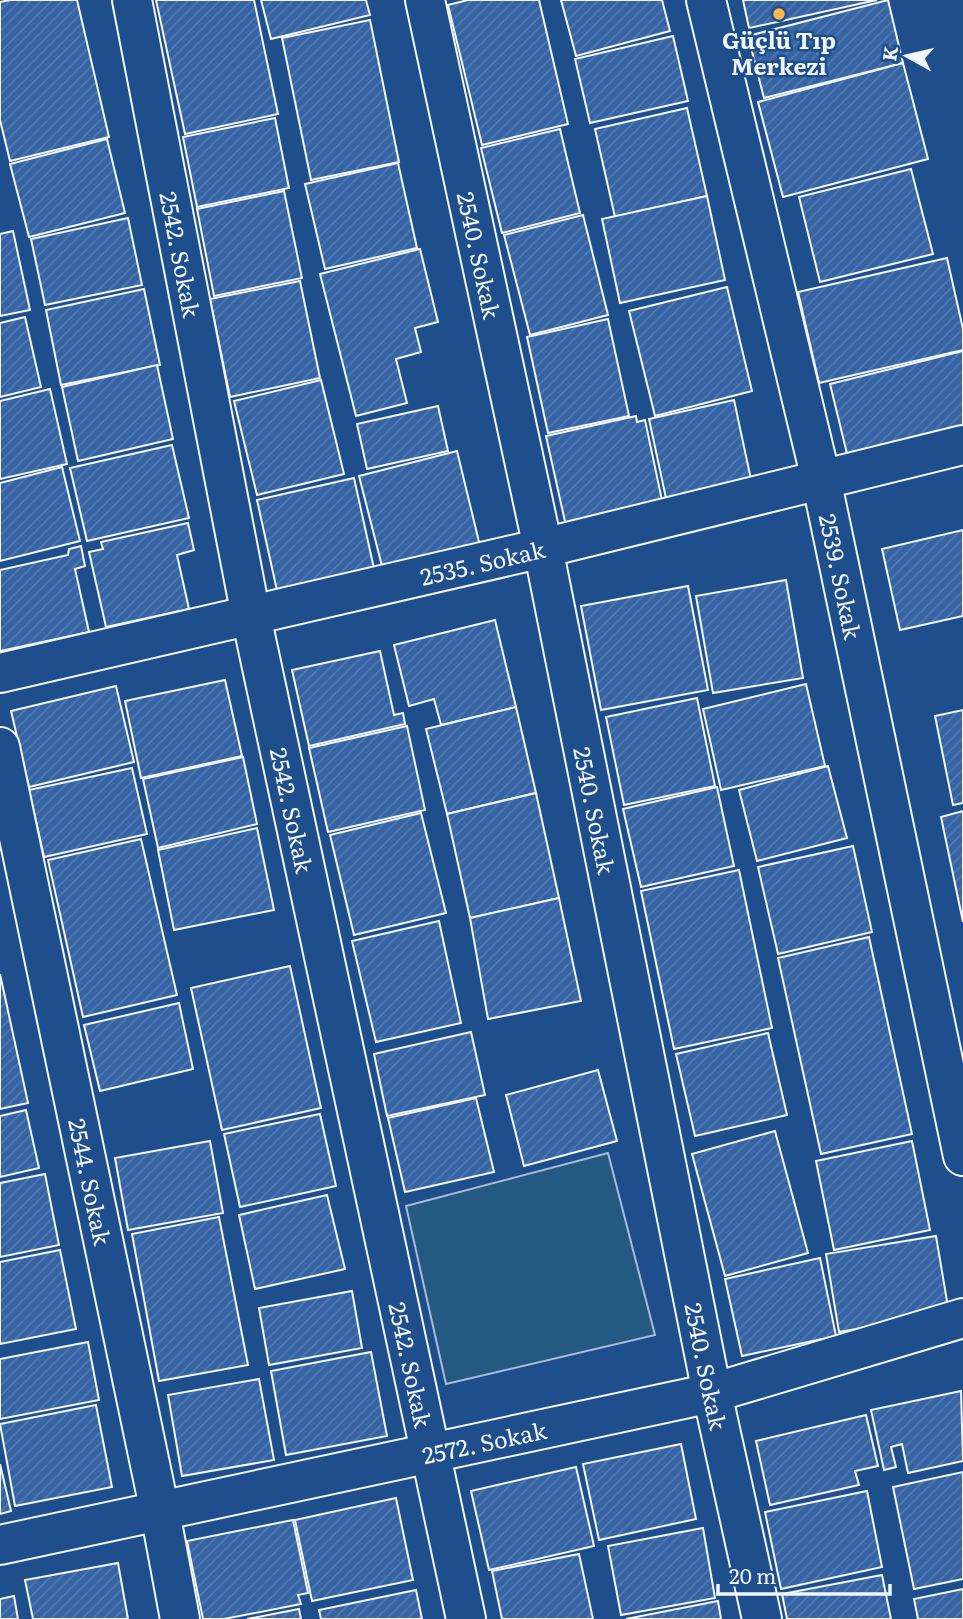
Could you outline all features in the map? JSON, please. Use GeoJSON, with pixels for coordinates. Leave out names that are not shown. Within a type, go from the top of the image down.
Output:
{"type":"FeatureCollection","features":[{"type":"Feature","properties":{"kind":"street","name":"2542. Sokak"},"geometry":{"type":"LineString","coordinates":[[132,0],[251,616],[466,1619]]}},
{"type":"Feature","properties":{"kind":"street","name":"2540. Sokak"},"geometry":{"type":"LineString","coordinates":[[425,0],[543,548],[712,1393],[762,1619]]}},
{"type":"Feature","properties":{"kind":"street","name":"2539. Sokak"},"geometry":{"type":"LineString","coordinates":[[706,0],[821,479],[963,1156]]}},
{"type":"Feature","properties":{"kind":"street","name":"2535. Sokak"},"geometry":{"type":"LineString","coordinates":[[0,673],[543,548],[963,445]]}},
{"type":"Feature","properties":{"kind":"street","name":"2544. Sokak"},"geometry":{"type":"LineString","coordinates":[[0,747],[180,1619]]}},
{"type":"Feature","properties":{"kind":"street","name":"2572. Sokak"},"geometry":{"type":"LineString","coordinates":[[0,1545],[712,1393],[963,1318]]}},
{"type":"Feature","properties":{"kind":"shaded area"},"geometry":{"type":"Polygon","coordinates":[[[608,1153],[655,1335],[446,1384],[406,1206],[608,1153]]]}},
{"type":"Feature","properties":{"kind":"building"},"geometry":{"type":"Polygon","coordinates":[[[77,0],[109,137],[10,161],[0,120],[0,2],[77,0]]]}},
{"type":"Feature","properties":{"kind":"building"},"geometry":{"type":"Polygon","coordinates":[[[156,0],[254,0],[278,114],[185,134],[156,0]]]}},
{"type":"Feature","properties":{"kind":"building"},"geometry":{"type":"Polygon","coordinates":[[[261,0],[366,0],[370,15],[271,39],[261,0]]]}},
{"type":"Feature","properties":{"kind":"building"},"geometry":{"type":"Polygon","coordinates":[[[468,0],[539,0],[568,124],[482,145],[448,5],[468,0]]]}},
{"type":"Feature","properties":{"kind":"building"},"geometry":{"type":"Polygon","coordinates":[[[561,0],[662,0],[670,31],[576,56],[561,0]]]}},
{"type":"Feature","properties":{"kind":"building","name":"Güçlü Tıp Merkezi"},"geometry":{"type":"Polygon","coordinates":[[[743,0],[877,0],[749,28],[743,0]]]}},
{"type":"Feature","properties":{"kind":"building"},"geometry":{"type":"Polygon","coordinates":[[[888,0],[903,63],[764,98],[748,36],[888,0]]]}},
{"type":"Feature","properties":{"kind":"building"},"geometry":{"type":"Polygon","coordinates":[[[370,20],[399,162],[311,180],[282,38],[370,20]]]}},
{"type":"Feature","properties":{"kind":"building"},"geometry":{"type":"Polygon","coordinates":[[[673,36],[688,101],[590,123],[575,59],[673,36]]]}},
{"type":"Feature","properties":{"kind":"building"},"geometry":{"type":"Polygon","coordinates":[[[903,63],[928,159],[783,197],[758,102],[903,63]]]}},
{"type":"Feature","properties":{"kind":"building"},"geometry":{"type":"Polygon","coordinates":[[[687,108],[707,196],[615,217],[595,129],[687,108]]]}},
{"type":"Feature","properties":{"kind":"building"},"geometry":{"type":"Polygon","coordinates":[[[275,118],[289,188],[197,207],[183,137],[275,118]]]}},
{"type":"Feature","properties":{"kind":"building"},"geometry":{"type":"Polygon","coordinates":[[[560,129],[580,213],[502,233],[481,148],[560,129]]]}},
{"type":"Feature","properties":{"kind":"building"},"geometry":{"type":"Polygon","coordinates":[[[107,139],[125,213],[29,237],[10,164],[107,139]]]}},
{"type":"Feature","properties":{"kind":"building"},"geometry":{"type":"Polygon","coordinates":[[[398,163],[417,248],[325,269],[305,184],[398,163]]]}},
{"type":"Feature","properties":{"kind":"building"},"geometry":{"type":"Polygon","coordinates":[[[911,169],[933,254],[820,282],[799,197],[911,169]]]}},
{"type":"Feature","properties":{"kind":"building"},"geometry":{"type":"Polygon","coordinates":[[[284,191],[302,278],[214,296],[197,209],[284,191]]]}},
{"type":"Feature","properties":{"kind":"building"},"geometry":{"type":"Polygon","coordinates":[[[707,196],[725,280],[620,303],[602,219],[707,196]]]}},
{"type":"Feature","properties":{"kind":"building"},"geometry":{"type":"Polygon","coordinates":[[[583,215],[608,315],[530,335],[504,235],[583,215]]]}},
{"type":"Feature","properties":{"kind":"building"},"geometry":{"type":"Polygon","coordinates":[[[128,218],[142,285],[45,305],[31,239],[128,218]]]}},
{"type":"Feature","properties":{"kind":"building"},"geometry":{"type":"Polygon","coordinates":[[[13,231],[30,310],[0,316],[0,234],[13,231]]]}},
{"type":"Feature","properties":{"kind":"building"},"geometry":{"type":"Polygon","coordinates":[[[420,249],[438,322],[415,328],[421,352],[396,359],[407,403],[356,416],[320,274],[420,249]]]}},
{"type":"Feature","properties":{"kind":"building"},"geometry":{"type":"Polygon","coordinates":[[[947,258],[963,329],[963,350],[819,383],[798,292],[947,258]]]}},
{"type":"Feature","properties":{"kind":"building"},"geometry":{"type":"Polygon","coordinates":[[[300,281],[320,378],[230,397],[210,299],[300,281]]]}},
{"type":"Feature","properties":{"kind":"building"},"geometry":{"type":"Polygon","coordinates":[[[727,287],[752,391],[655,416],[629,311],[727,287]]]}},
{"type":"Feature","properties":{"kind":"building"},"geometry":{"type":"Polygon","coordinates":[[[144,289],[160,365],[61,385],[46,310],[144,289]]]}},
{"type":"Feature","properties":{"kind":"building"},"geometry":{"type":"Polygon","coordinates":[[[25,317],[41,387],[0,397],[0,323],[25,317]]]}},
{"type":"Feature","properties":{"kind":"building"},"geometry":{"type":"Polygon","coordinates":[[[608,319],[629,416],[548,433],[527,337],[608,319]]]}},
{"type":"Feature","properties":{"kind":"building"},"geometry":{"type":"Polygon","coordinates":[[[963,351],[963,439],[850,466],[830,384],[963,351]]]}},
{"type":"Feature","properties":{"kind":"building"},"geometry":{"type":"Polygon","coordinates":[[[157,365],[173,439],[78,461],[62,387],[157,365]]]}},
{"type":"Feature","properties":{"kind":"building"},"geometry":{"type":"Polygon","coordinates":[[[321,380],[344,474],[257,495],[234,401],[321,380]]]}},
{"type":"Feature","properties":{"kind":"building"},"geometry":{"type":"Polygon","coordinates":[[[50,389],[67,464],[0,479],[0,401],[50,389]]]}},
{"type":"Feature","properties":{"kind":"building"},"geometry":{"type":"Polygon","coordinates":[[[734,400],[752,484],[667,503],[649,419],[734,400]]]}},
{"type":"Feature","properties":{"kind":"building"},"geometry":{"type":"Polygon","coordinates":[[[438,406],[448,451],[367,469],[357,424],[438,406]]]}},
{"type":"Feature","properties":{"kind":"building"},"geometry":{"type":"Polygon","coordinates":[[[636,416],[637,422],[645,420],[663,505],[566,526],[546,436],[636,416]]]}},
{"type":"Feature","properties":{"kind":"building"},"geometry":{"type":"Polygon","coordinates":[[[172,445],[189,518],[87,541],[70,468],[172,445]]]}},
{"type":"Feature","properties":{"kind":"building"},"geometry":{"type":"Polygon","coordinates":[[[457,451],[480,546],[383,570],[359,476],[457,451]]]}},
{"type":"Feature","properties":{"kind":"building"},"geometry":{"type":"Polygon","coordinates":[[[62,467],[80,541],[0,561],[0,483],[62,467]]]}},
{"type":"Feature","properties":{"kind":"building"},"geometry":{"type":"Polygon","coordinates":[[[354,478],[375,573],[278,595],[257,500],[354,478]]]}},
{"type":"Feature","properties":{"kind":"building"},"geometry":{"type":"Polygon","coordinates":[[[188,523],[194,550],[177,555],[189,609],[106,627],[89,552],[103,549],[101,542],[188,523]]]}},
{"type":"Feature","properties":{"kind":"building"},"geometry":{"type":"Polygon","coordinates":[[[963,530],[963,616],[900,630],[882,549],[963,530]]]}},
{"type":"Feature","properties":{"kind":"building"},"geometry":{"type":"Polygon","coordinates":[[[81,546],[85,566],[75,569],[89,632],[0,651],[0,570],[68,555],[69,549],[81,546]]]}},
{"type":"Feature","properties":{"kind":"building"},"geometry":{"type":"Polygon","coordinates":[[[786,580],[803,678],[713,693],[696,596],[786,580]]]}},
{"type":"Feature","properties":{"kind":"building"},"geometry":{"type":"Polygon","coordinates":[[[688,586],[708,690],[601,710],[581,606],[688,586]]]}},
{"type":"Feature","properties":{"kind":"building"},"geometry":{"type":"Polygon","coordinates":[[[495,620],[516,707],[441,725],[434,699],[409,706],[394,645],[495,620]]]}},
{"type":"Feature","properties":{"kind":"building"},"geometry":{"type":"Polygon","coordinates":[[[380,651],[394,715],[403,713],[405,724],[309,746],[292,670],[380,651]]]}},
{"type":"Feature","properties":{"kind":"building"},"geometry":{"type":"Polygon","coordinates":[[[225,680],[242,756],[141,778],[125,701],[225,680]]]}},
{"type":"Feature","properties":{"kind":"building"},"geometry":{"type":"Polygon","coordinates":[[[806,684],[825,766],[721,790],[703,709],[806,684]]]}},
{"type":"Feature","properties":{"kind":"building"},"geometry":{"type":"Polygon","coordinates":[[[116,686],[134,762],[29,787],[11,711],[116,686]]]}},
{"type":"Feature","properties":{"kind":"building"},"geometry":{"type":"Polygon","coordinates":[[[697,698],[715,786],[624,805],[606,717],[697,698]]]}},
{"type":"Feature","properties":{"kind":"building"},"geometry":{"type":"Polygon","coordinates":[[[516,707],[536,793],[447,814],[426,729],[516,707]]]}},
{"type":"Feature","properties":{"kind":"building"},"geometry":{"type":"Polygon","coordinates":[[[963,710],[963,803],[953,805],[935,716],[963,710]]]}},
{"type":"Feature","properties":{"kind":"building"},"geometry":{"type":"Polygon","coordinates":[[[407,726],[425,810],[328,832],[309,748],[407,726]]]}},
{"type":"Feature","properties":{"kind":"building"},"geometry":{"type":"Polygon","coordinates":[[[243,757],[257,824],[158,848],[143,779],[243,757]]]}},
{"type":"Feature","properties":{"kind":"building"},"geometry":{"type":"Polygon","coordinates":[[[828,766],[847,838],[757,861],[739,790],[828,766]]]}},
{"type":"Feature","properties":{"kind":"building"},"geometry":{"type":"Polygon","coordinates":[[[132,768],[147,834],[44,857],[29,790],[132,768]]]}},
{"type":"Feature","properties":{"kind":"building"},"geometry":{"type":"Polygon","coordinates":[[[717,787],[734,866],[641,887],[623,809],[717,787]]]}},
{"type":"Feature","properties":{"kind":"building"},"geometry":{"type":"Polygon","coordinates":[[[536,793],[559,898],[470,918],[447,814],[536,793]]]}},
{"type":"Feature","properties":{"kind":"building"},"geometry":{"type":"Polygon","coordinates":[[[963,811],[963,922],[941,817],[963,811]]]}},
{"type":"Feature","properties":{"kind":"building"},"geometry":{"type":"Polygon","coordinates":[[[421,813],[446,913],[354,935],[330,835],[421,813]]]}},
{"type":"Feature","properties":{"kind":"building"},"geometry":{"type":"Polygon","coordinates":[[[257,828],[274,910],[174,930],[158,850],[257,828]]]}},
{"type":"Feature","properties":{"kind":"building"},"geometry":{"type":"Polygon","coordinates":[[[141,839],[177,995],[83,1017],[48,860],[141,839]]]}},
{"type":"Feature","properties":{"kind":"building"},"geometry":{"type":"Polygon","coordinates":[[[853,846],[872,932],[778,954],[758,867],[853,846]]]}},
{"type":"Feature","properties":{"kind":"building"},"geometry":{"type":"Polygon","coordinates":[[[739,870],[772,1028],[674,1049],[641,891],[739,870]]]}},
{"type":"Feature","properties":{"kind":"building"},"geometry":{"type":"Polygon","coordinates":[[[559,898],[581,1001],[488,1019],[470,918],[559,898]]]}},
{"type":"Feature","properties":{"kind":"building"},"geometry":{"type":"Polygon","coordinates":[[[439,921],[461,1023],[376,1042],[352,941],[439,921]]]}},
{"type":"Feature","properties":{"kind":"building"},"geometry":{"type":"Polygon","coordinates":[[[869,937],[912,1134],[821,1154],[778,958],[869,937]]]}},
{"type":"Feature","properties":{"kind":"building"},"geometry":{"type":"Polygon","coordinates":[[[290,966],[321,1108],[222,1130],[191,988],[290,966]]]}},
{"type":"Feature","properties":{"kind":"building"},"geometry":{"type":"Polygon","coordinates":[[[0,974],[28,1103],[0,1109],[0,974]]]}},
{"type":"Feature","properties":{"kind":"building"},"geometry":{"type":"Polygon","coordinates":[[[179,1003],[193,1069],[100,1091],[84,1025],[179,1003]]]}},
{"type":"Feature","properties":{"kind":"building"},"geometry":{"type":"Polygon","coordinates":[[[471,1032],[485,1095],[387,1116],[374,1054],[471,1032]]]}},
{"type":"Feature","properties":{"kind":"building"},"geometry":{"type":"Polygon","coordinates":[[[768,1033],[787,1115],[695,1136],[676,1054],[768,1033]]]}},
{"type":"Feature","properties":{"kind":"building"},"geometry":{"type":"Polygon","coordinates":[[[598,1070],[617,1141],[524,1166],[506,1095],[598,1070]]]}},
{"type":"Feature","properties":{"kind":"building"},"geometry":{"type":"Polygon","coordinates":[[[476,1098],[494,1172],[405,1192],[388,1118],[476,1098]]]}},
{"type":"Feature","properties":{"kind":"building"},"geometry":{"type":"Polygon","coordinates":[[[26,1110],[39,1168],[0,1177],[0,1116],[26,1110]]]}},
{"type":"Feature","properties":{"kind":"building"},"geometry":{"type":"Polygon","coordinates":[[[320,1114],[336,1186],[240,1207],[224,1134],[320,1114]]]}},
{"type":"Feature","properties":{"kind":"building"},"geometry":{"type":"Polygon","coordinates":[[[775,1131],[808,1253],[725,1276],[692,1154],[775,1131]]]}},
{"type":"Feature","properties":{"kind":"building"},"geometry":{"type":"Polygon","coordinates":[[[210,1141],[223,1213],[128,1230],[115,1158],[210,1141]]]}},
{"type":"Feature","properties":{"kind":"building"},"geometry":{"type":"Polygon","coordinates":[[[912,1141],[930,1230],[834,1250],[816,1161],[912,1141]]]}},
{"type":"Feature","properties":{"kind":"building"},"geometry":{"type":"Polygon","coordinates":[[[45,1174],[59,1245],[0,1257],[0,1183],[45,1174]]]}},
{"type":"Feature","properties":{"kind":"building"},"geometry":{"type":"Polygon","coordinates":[[[327,1195],[345,1269],[255,1289],[239,1215],[327,1195]]]}},
{"type":"Feature","properties":{"kind":"building"},"geometry":{"type":"Polygon","coordinates":[[[219,1217],[248,1365],[159,1381],[132,1234],[219,1217]]]}},
{"type":"Feature","properties":{"kind":"building"},"geometry":{"type":"Polygon","coordinates":[[[936,1236],[949,1313],[839,1332],[826,1254],[936,1236]]]}},
{"type":"Feature","properties":{"kind":"building"},"geometry":{"type":"Polygon","coordinates":[[[60,1250],[76,1329],[0,1344],[0,1262],[60,1250]]]}},
{"type":"Feature","properties":{"kind":"building"},"geometry":{"type":"Polygon","coordinates":[[[820,1258],[836,1336],[742,1356],[725,1279],[820,1258]]]}},
{"type":"Feature","properties":{"kind":"building"},"geometry":{"type":"Polygon","coordinates":[[[352,1291],[362,1348],[269,1365],[259,1308],[352,1291]]]}},
{"type":"Feature","properties":{"kind":"building"},"geometry":{"type":"Polygon","coordinates":[[[88,1342],[99,1400],[0,1419],[0,1359],[88,1342]]]}},
{"type":"Feature","properties":{"kind":"building"},"geometry":{"type":"Polygon","coordinates":[[[371,1352],[387,1436],[286,1455],[271,1371],[371,1352]]]}},
{"type":"Feature","properties":{"kind":"building"},"geometry":{"type":"Polygon","coordinates":[[[259,1379],[274,1460],[182,1476],[168,1395],[259,1379]]]}},
{"type":"Feature","properties":{"kind":"building"},"geometry":{"type":"Polygon","coordinates":[[[961,1391],[963,1461],[908,1473],[902,1444],[891,1447],[896,1467],[884,1470],[871,1410],[961,1391]]]}},
{"type":"Feature","properties":{"kind":"building"},"geometry":{"type":"Polygon","coordinates":[[[96,1405],[112,1487],[15,1506],[0,1424],[96,1405]]]}},
{"type":"Feature","properties":{"kind":"building"},"geometry":{"type":"Polygon","coordinates":[[[866,1415],[878,1466],[855,1471],[859,1485],[770,1505],[756,1441],[866,1415]]]}},
{"type":"Feature","properties":{"kind":"building"},"geometry":{"type":"Polygon","coordinates":[[[681,1444],[696,1519],[599,1540],[583,1464],[681,1444]]]}},
{"type":"Feature","properties":{"kind":"building"},"geometry":{"type":"Polygon","coordinates":[[[0,1464],[11,1511],[0,1514],[0,1464]]]}},
{"type":"Feature","properties":{"kind":"building"},"geometry":{"type":"Polygon","coordinates":[[[576,1467],[594,1546],[489,1570],[471,1491],[576,1467]]]}},
{"type":"Feature","properties":{"kind":"building"},"geometry":{"type":"Polygon","coordinates":[[[963,1472],[963,1579],[914,1589],[893,1487],[963,1472]]]}},
{"type":"Feature","properties":{"kind":"building"},"geometry":{"type":"Polygon","coordinates":[[[867,1491],[882,1567],[781,1589],[765,1512],[867,1491]]]}},
{"type":"Feature","properties":{"kind":"building"},"geometry":{"type":"Polygon","coordinates":[[[396,1498],[413,1580],[312,1601],[295,1520],[396,1498]]]}},
{"type":"Feature","properties":{"kind":"building"},"geometry":{"type":"Polygon","coordinates":[[[293,1520],[308,1593],[298,1595],[301,1604],[224,1619],[203,1619],[187,1541],[293,1520]]]}},
{"type":"Feature","properties":{"kind":"building"},"geometry":{"type":"Polygon","coordinates":[[[703,1528],[715,1598],[621,1615],[608,1546],[703,1528]]]}},
{"type":"Feature","properties":{"kind":"building"},"geometry":{"type":"Polygon","coordinates":[[[579,1554],[593,1619],[502,1619],[492,1571],[579,1554]]]}},
{"type":"Feature","properties":{"kind":"building"},"geometry":{"type":"Polygon","coordinates":[[[118,1563],[128,1619],[33,1619],[25,1580],[118,1563]]]}},
{"type":"Feature","properties":{"kind":"building"},"geometry":{"type":"Polygon","coordinates":[[[882,1575],[891,1619],[787,1619],[782,1594],[882,1575]]]}},
{"type":"Feature","properties":{"kind":"building"},"geometry":{"type":"Polygon","coordinates":[[[963,1589],[963,1619],[918,1619],[914,1599],[963,1589]]]}},
{"type":"Feature","properties":{"kind":"building"},"geometry":{"type":"Polygon","coordinates":[[[416,1590],[422,1619],[321,1619],[319,1610],[416,1590]]]}},
{"type":"Feature","properties":{"kind":"building"},"geometry":{"type":"Polygon","coordinates":[[[14,1596],[18,1619],[0,1619],[0,1599],[14,1596]]]}},
{"type":"Feature","properties":{"kind":"building"},"geometry":{"type":"Polygon","coordinates":[[[718,1601],[721,1619],[626,1619],[718,1601]]]}},
{"type":"Feature","properties":{"kind":"building"},"geometry":{"type":"Polygon","coordinates":[[[299,1609],[301,1619],[247,1619],[299,1609]]]}},
{"type":"Feature","properties":{"kind":"place","name":"Güçlü Tıp Merkezi"},"geometry":{"type":"Point","coordinates":[779,14]}}]}
